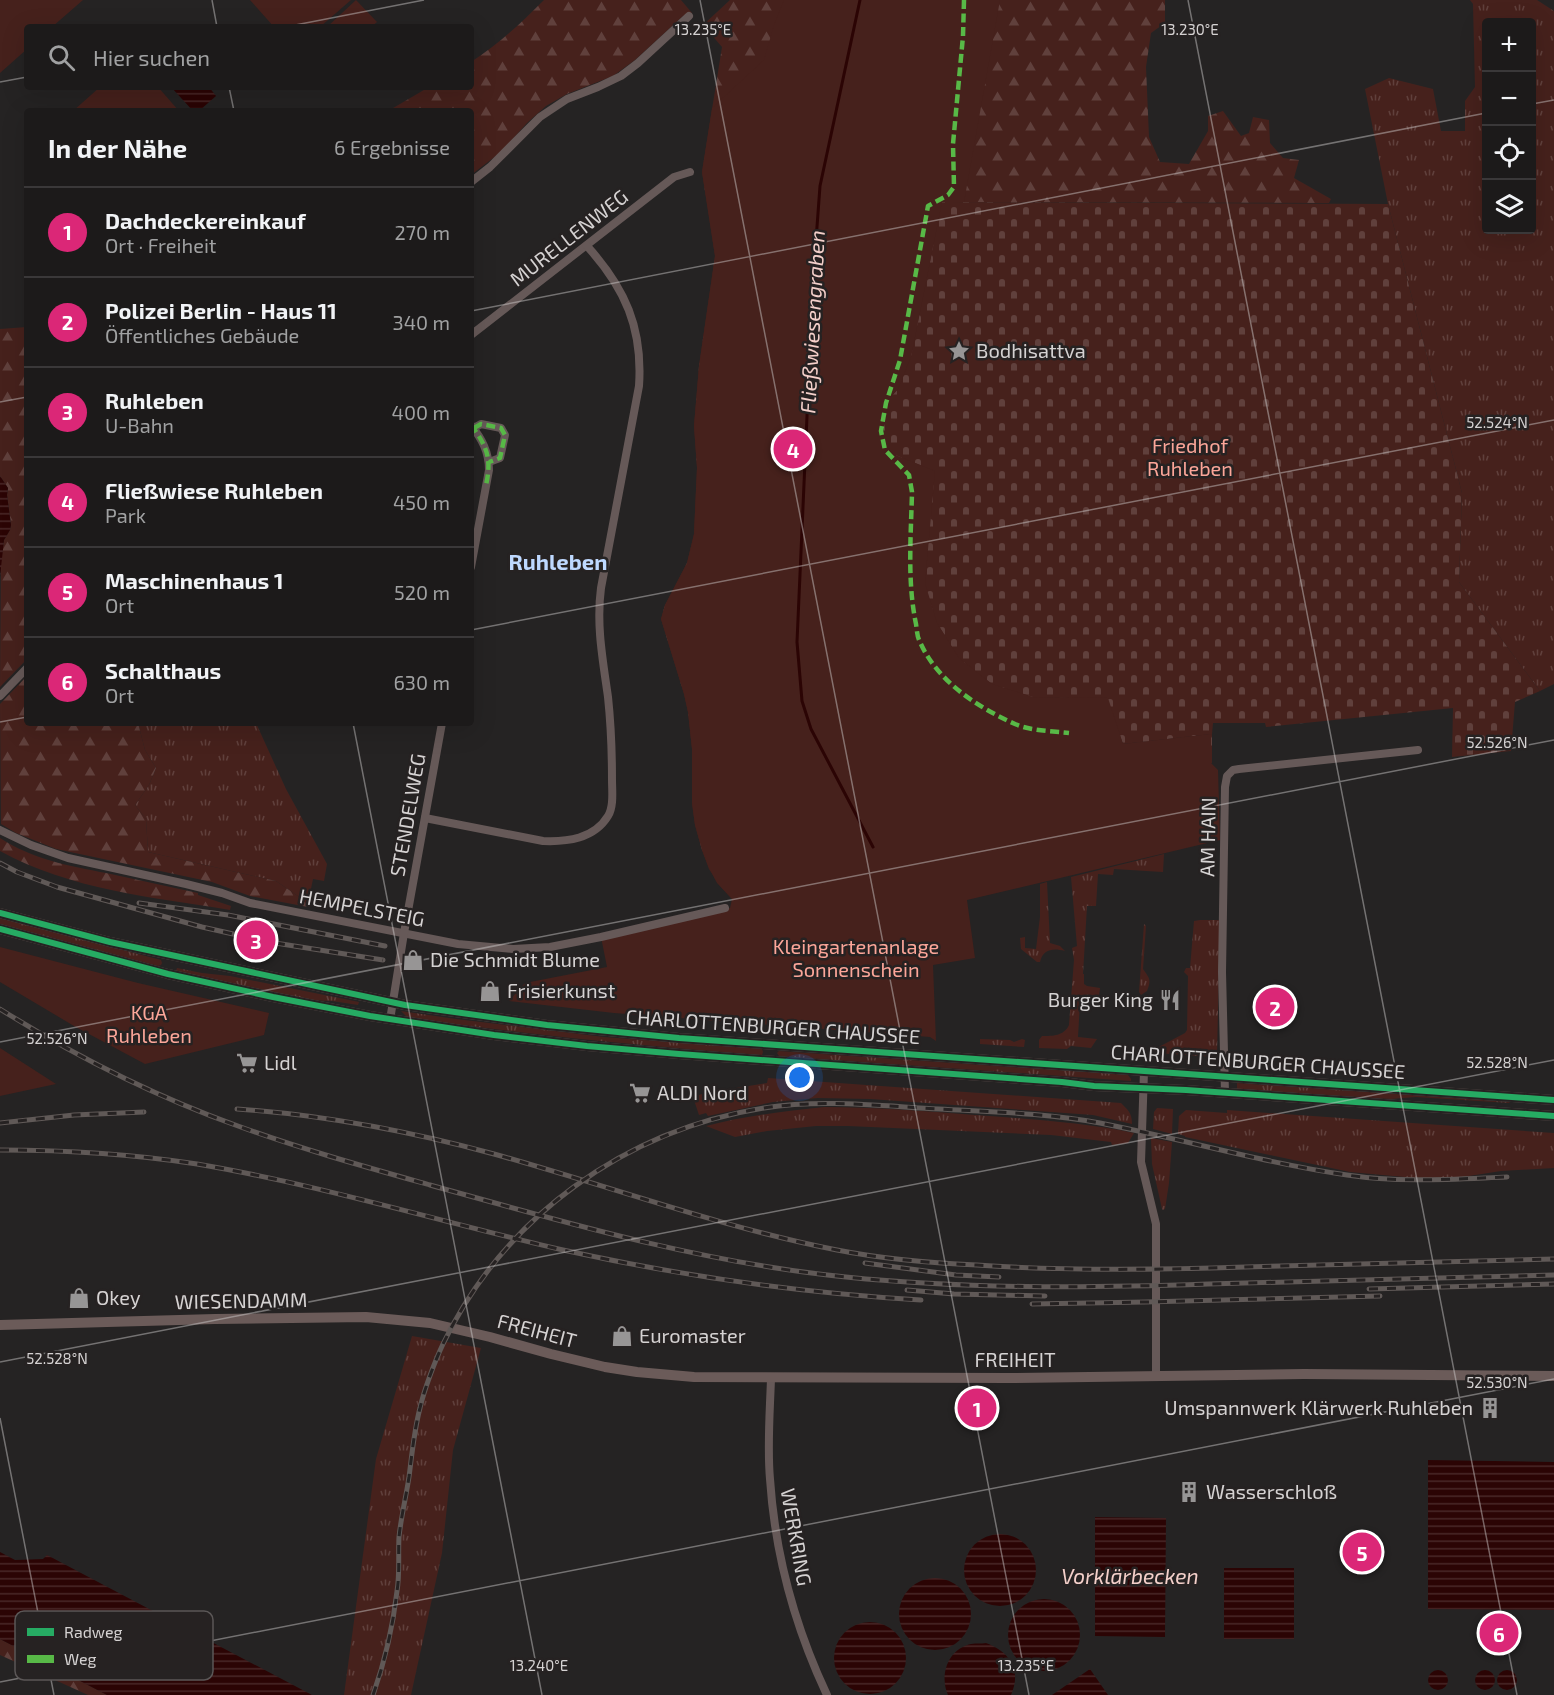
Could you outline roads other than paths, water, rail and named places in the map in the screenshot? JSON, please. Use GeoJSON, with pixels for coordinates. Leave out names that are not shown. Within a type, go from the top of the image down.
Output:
{"type":"FeatureCollection","features":[{"type":"Feature","properties":{"kind":"main road","name":"CHARLOTTENBURGER CHAUSSEE"},"geometry":{"type":"LineString","coordinates":[[0,913],[131,947],[276,979],[392,1002],[485,1017],[610,1032],[1554,1100]]}},
{"type":"Feature","properties":{"kind":"main road","name":"CHARLOTTENBURGER CHAUSSEE"},"geometry":{"type":"LineString","coordinates":[[0,929],[189,979],[390,1020],[494,1035],[587,1046],[1143,1089],[1554,1116]]}},
{"type":"Feature","properties":{"kind":"main road","name":"WIESENDAMM"},"geometry":{"type":"LineString","coordinates":[[0,1325],[366,1317],[430,1323],[481,1335]]}},
{"type":"Feature","properties":{"kind":"main road","name":"FREIHEIT"},"geometry":{"type":"LineString","coordinates":[[481,1335],[552,1354],[637,1372],[694,1377],[1009,1378],[1304,1374],[1554,1376]]}},
{"type":"Feature","properties":{"kind":"street"},"geometry":{"type":"LineString","coordinates":[[474,180],[490,167],[540,117],[567,99],[621,76],[689,16]]}},
{"type":"Feature","properties":{"kind":"street","name":"MURELLENWEG"},"geometry":{"type":"LineString","coordinates":[[474,333],[674,177],[690,172]]}},
{"type":"Feature","properties":{"kind":"street"},"geometry":{"type":"LineString","coordinates":[[425,818],[543,841],[563,841],[575,839],[592,831],[605,819],[611,808],[611,730],[598,614],[639,386],[640,367],[636,330],[625,300],[609,273],[587,246]]}},
{"type":"Feature","properties":{"kind":"street"},"geometry":{"type":"LineString","coordinates":[[474,426],[481,424],[501,428],[505,435],[500,458],[489,462]]}},
{"type":"Feature","properties":{"kind":"street"},"geometry":{"type":"LineString","coordinates":[[474,430],[483,442],[489,462],[474,551]]}},
{"type":"Feature","properties":{"kind":"street"},"geometry":{"type":"LineString","coordinates":[[0,696],[24,671]]}},
{"type":"Feature","properties":{"kind":"street","name":"STENDELWEG"},"geometry":{"type":"LineString","coordinates":[[390,1020],[441,726]]}},
{"type":"Feature","properties":{"kind":"street","name":"AM HAIN"},"geometry":{"type":"LineString","coordinates":[[1225,1093],[1222,972],[1225,780],[1227,776],[1233,770],[1239,769],[1419,750]]}},
{"type":"Feature","properties":{"kind":"street","name":"HEMPELSTEIG"},"geometry":{"type":"LineString","coordinates":[[0,830],[31,845],[68,858],[186,884],[250,903],[479,947],[513,949],[550,947],[725,908]]}},
{"type":"Feature","properties":{"kind":"street"},"geometry":{"type":"LineString","coordinates":[[1144,1071],[1142,1162],[1156,1224],[1156,1376]]}},
{"type":"Feature","properties":{"kind":"street","name":"WERKRING"},"geometry":{"type":"LineString","coordinates":[[771,1378],[770,1476],[779,1552],[800,1629],[814,1668],[827,1695]]}},
{"type":"Feature","properties":{"kind":"water"},"geometry":{"type":"Polygon","coordinates":[[[174,90],[211,90],[216,96],[202,108],[190,108],[174,90]]]}},
{"type":"Feature","properties":{"kind":"water"},"geometry":{"type":"Polygon","coordinates":[[[0,476],[8,488],[11,525],[4,540],[0,577],[0,476]]]}},
{"type":"Feature","properties":{"kind":"water"},"geometry":{"type":"Polygon","coordinates":[[[1428,1460],[1554,1462],[1554,1610],[1428,1609],[1428,1460]]]}},
{"type":"Feature","properties":{"kind":"water","name":"Vorklärbecken"},"geometry":{"type":"Polygon","coordinates":[[[1095,1517],[1166,1518],[1165,1637],[1095,1636],[1095,1517]]]}},
{"type":"Feature","properties":{"kind":"water"},"geometry":{"type":"Polygon","coordinates":[[[1000,1534],[1020,1540],[1030,1550],[1036,1570],[1030,1590],[1020,1600],[1000,1606],[980,1600],[970,1590],[964,1570],[970,1550],[980,1540],[1000,1534]]]}},
{"type":"Feature","properties":{"kind":"water"},"geometry":{"type":"Polygon","coordinates":[[[0,1552],[15,1560],[43,1559],[47,1555],[153,1611],[15,1611],[15,1647],[0,1639],[0,1552]]]}},
{"type":"Feature","properties":{"kind":"water","name":"Vorklärbecken"},"geometry":{"type":"Polygon","coordinates":[[[1224,1568],[1294,1568],[1294,1639],[1224,1639],[1224,1568]]]}},
{"type":"Feature","properties":{"kind":"water"},"geometry":{"type":"Polygon","coordinates":[[[935,1578],[955,1584],[965,1594],[971,1614],[965,1634],[955,1644],[935,1650],[915,1644],[905,1634],[899,1614],[905,1594],[915,1584],[935,1578]]]}},
{"type":"Feature","properties":{"kind":"water"},"geometry":{"type":"Polygon","coordinates":[[[1044,1599],[1064,1605],[1074,1615],[1080,1635],[1074,1655],[1064,1665],[1044,1671],[1024,1665],[1014,1655],[1008,1635],[1014,1615],[1024,1605],[1044,1599]]]}},
{"type":"Feature","properties":{"kind":"water"},"geometry":{"type":"Polygon","coordinates":[[[870,1622],[890,1628],[900,1638],[906,1658],[900,1678],[890,1688],[870,1694],[850,1688],[840,1678],[834,1658],[840,1638],[850,1628],[870,1622]]]}},
{"type":"Feature","properties":{"kind":"water"},"geometry":{"type":"Polygon","coordinates":[[[213,1643],[312,1695],[107,1695],[78,1680],[213,1680],[213,1643]]]}},
{"type":"Feature","properties":{"kind":"water"},"geometry":{"type":"Polygon","coordinates":[[[986,1643],[1002,1651],[1012,1663],[1015,1678],[1011,1695],[948,1695],[945,1687],[945,1671],[951,1657],[963,1647],[986,1643]]]}},
{"type":"Feature","properties":{"kind":"water"},"geometry":{"type":"Polygon","coordinates":[[[1090,1669],[1108,1695],[1052,1695],[1090,1669]]]}},
{"type":"Feature","properties":{"kind":"water"},"geometry":{"type":"Polygon","coordinates":[[[1438,1670],[1445,1673],[1448,1680],[1445,1687],[1438,1690],[1431,1687],[1428,1680],[1431,1673],[1438,1670]]]}},
{"type":"Feature","properties":{"kind":"water"},"geometry":{"type":"Polygon","coordinates":[[[1485,1670],[1492,1673],[1495,1680],[1492,1687],[1485,1690],[1478,1687],[1475,1680],[1478,1673],[1485,1670]]]}},
{"type":"Feature","properties":{"kind":"water"},"geometry":{"type":"Polygon","coordinates":[[[1507,1670],[1514,1673],[1517,1680],[1514,1687],[1507,1690],[1500,1687],[1497,1680],[1500,1673],[1507,1670]]]}},
{"type":"Feature","properties":{"kind":"waterway","name":"Fließwiesengraben"},"geometry":{"type":"LineString","coordinates":[[860,0],[820,186],[813,281],[797,642],[802,701],[811,729],[873,847]]}},
{"type":"Feature","properties":{"kind":"railway"},"geometry":{"type":"LineString","coordinates":[[0,863],[57,887],[202,927],[269,942],[383,960]]}},
{"type":"Feature","properties":{"kind":"railway"},"geometry":{"type":"LineString","coordinates":[[139,903],[228,915],[385,946]]}},
{"type":"Feature","properties":{"kind":"railway"},"geometry":{"type":"LineString","coordinates":[[0,1009],[116,1074],[176,1102],[262,1134],[358,1164],[533,1213],[636,1240],[740,1262],[793,1271],[891,1281],[1072,1287],[1554,1275]]}},
{"type":"Feature","properties":{"kind":"railway"},"geometry":{"type":"LineString","coordinates":[[373,1695],[385,1656],[393,1617],[398,1578],[400,1530],[416,1425],[427,1384],[443,1344],[469,1298],[499,1257],[535,1219],[574,1187],[617,1159],[664,1136],[713,1119],[764,1108],[808,1104],[873,1105],[1060,1117],[1131,1129],[1285,1164],[1347,1175],[1427,1180],[1507,1177]]}},
{"type":"Feature","properties":{"kind":"railway"},"geometry":{"type":"LineString","coordinates":[[237,1109],[334,1120],[430,1138],[537,1166],[750,1230],[837,1250],[889,1258],[1010,1267],[1111,1269],[1554,1259]]}},
{"type":"Feature","properties":{"kind":"railway"},"geometry":{"type":"LineString","coordinates":[[0,1123],[74,1115],[144,1112]]}},
{"type":"Feature","properties":{"kind":"railway"},"geometry":{"type":"LineString","coordinates":[[0,1150],[99,1153],[197,1164],[289,1182],[563,1250],[652,1268],[786,1288],[921,1300]]}},
{"type":"Feature","properties":{"kind":"railway"},"geometry":{"type":"LineString","coordinates":[[865,1263],[956,1275],[999,1277]]}},
{"type":"Feature","properties":{"kind":"railway"},"geometry":{"type":"LineString","coordinates":[[1369,1289],[1554,1284]]}},
{"type":"Feature","properties":{"kind":"railway"},"geometry":{"type":"LineString","coordinates":[[907,1290],[954,1294],[1045,1296]]}},
{"type":"Feature","properties":{"kind":"railway"},"geometry":{"type":"LineString","coordinates":[[1032,1304],[1380,1296]]}},
{"type":"Feature","properties":{"kind":"place","name":"Bodhisattva"},"geometry":{"type":"Point","coordinates":[959,351]}},
{"type":"Feature","properties":{"kind":"place","name":"Fließwiese Ruhleben"},"geometry":{"type":"Point","coordinates":[793,449]}},
{"type":"Feature","properties":{"kind":"place","name":"Ruhleben"},"geometry":{"type":"Point","coordinates":[256,940]}},
{"type":"Feature","properties":{"kind":"place","name":"Die Schmidt Blume"},"geometry":{"type":"Point","coordinates":[413,960]}},
{"type":"Feature","properties":{"kind":"place","name":"Frisierkunst"},"geometry":{"type":"Point","coordinates":[490,991]}},
{"type":"Feature","properties":{"kind":"place","name":"Burger King"},"geometry":{"type":"Point","coordinates":[1170,1000]}},
{"type":"Feature","properties":{"kind":"place","name":"Polizei Berlin - Haus 11"},"geometry":{"type":"Point","coordinates":[1275,1007]}},
{"type":"Feature","properties":{"kind":"place","name":"Lidl"},"geometry":{"type":"Point","coordinates":[247,1063]}},
{"type":"Feature","properties":{"kind":"place","name":"ALDI Nord"},"geometry":{"type":"Point","coordinates":[640,1093]}},
{"type":"Feature","properties":{"kind":"place","name":"Okey"},"geometry":{"type":"Point","coordinates":[79,1298]}},
{"type":"Feature","properties":{"kind":"place","name":"Euromaster"},"geometry":{"type":"Point","coordinates":[622,1336]}},
{"type":"Feature","properties":{"kind":"place","name":"Dachdeckereinkauf"},"geometry":{"type":"Point","coordinates":[977,1408]}},
{"type":"Feature","properties":{"kind":"place","name":"Umspannwerk Klärwerk Ruhleben"},"geometry":{"type":"Point","coordinates":[1490,1408]}},
{"type":"Feature","properties":{"kind":"place","name":"Wasserschloß"},"geometry":{"type":"Point","coordinates":[1189,1492]}},
{"type":"Feature","properties":{"kind":"place","name":"Maschinenhaus 1"},"geometry":{"type":"Point","coordinates":[1362,1552]}},
{"type":"Feature","properties":{"kind":"place","name":"Schalthaus"},"geometry":{"type":"Point","coordinates":[1499,1633]}},
{"type":"Feature","properties":{"kind":"district","name":"Ruhleben"},"geometry":{"type":"Point","coordinates":[558,562]}},
{"type":"Feature","properties":{"kind":"park label","name":"Friedhof Ruhleben"},"geometry":{"type":"Point","coordinates":[1190,458]}},
{"type":"Feature","properties":{"kind":"park label","name":"Kleingartenanlage Sonnenschein"},"geometry":{"type":"Point","coordinates":[856,958]}},
{"type":"Feature","properties":{"kind":"park label","name":"KGA Ruhleben"},"geometry":{"type":"Point","coordinates":[149,1024]}}]}
